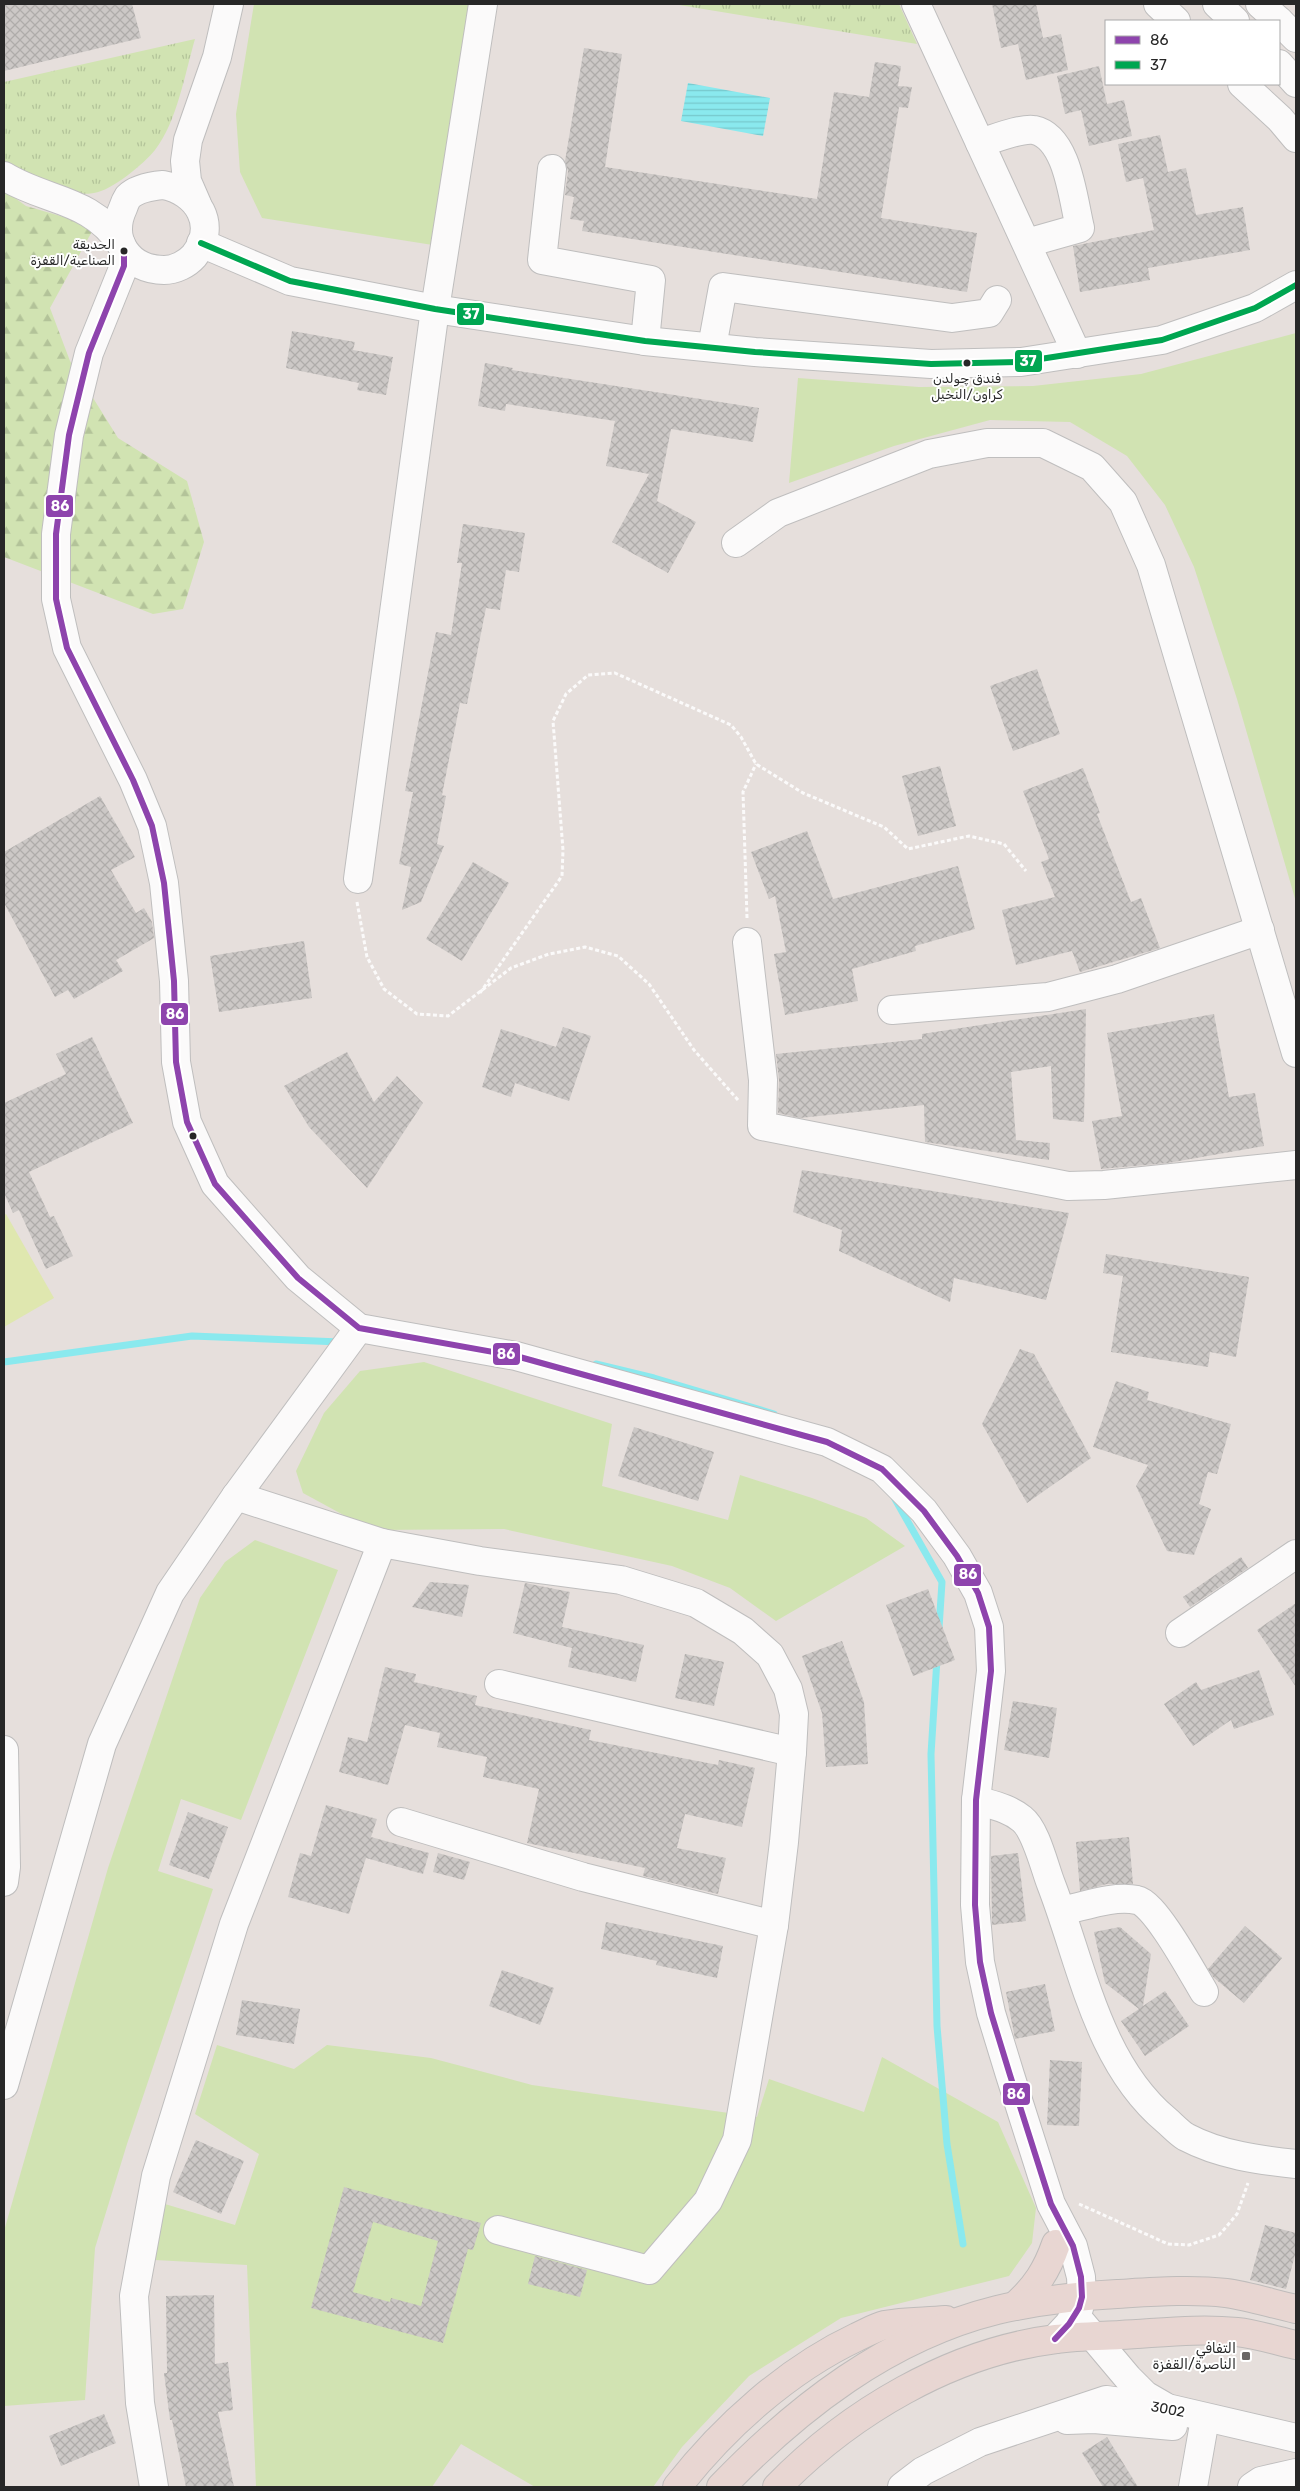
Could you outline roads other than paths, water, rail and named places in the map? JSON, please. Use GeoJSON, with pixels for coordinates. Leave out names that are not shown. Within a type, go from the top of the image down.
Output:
{"type":"FeatureCollection","features":[{"type":"Feature","properties":{"kind":"highway"},"geometry":{"type":"LineString","coordinates":[[1015,2306],[1033,2290],[1042,2278],[1056,2244]]}},
{"type":"Feature","properties":{"kind":"highway"},"geometry":{"type":"LineString","coordinates":[[721,2487],[755,2452],[796,2415],[839,2384],[940,2329],[972,2318],[1015,2306],[1050,2300],[1078,2307],[1151,2292],[1226,2293],[1296,2309]]}},
{"type":"Feature","properties":{"kind":"highway"},"geometry":{"type":"LineString","coordinates":[[677,2487],[731,2428],[775,2388],[834,2348],[884,2325],[972,2318]]}},
{"type":"Feature","properties":{"kind":"highway"},"geometry":{"type":"LineString","coordinates":[[777,2487],[830,2440],[860,2417],[956,2366],[1006,2349],[1055,2339],[1168,2330],[1238,2332],[1296,2345]]}},
{"type":"Feature","properties":{"kind":"street"},"geometry":{"type":"LineString","coordinates":[[4,176],[18,185],[72,203],[99,219],[111,229],[123,248],[142,267],[153,270],[168,270],[182,265],[194,256],[202,243],[204,230],[203,216],[187,181],[185,161],[188,140],[216,57],[229,4]]}},
{"type":"Feature","properties":{"kind":"street"},"geometry":{"type":"LineString","coordinates":[[358,879],[435,308],[483,4]]}},
{"type":"Feature","properties":{"kind":"street"},"geometry":{"type":"LineString","coordinates":[[916,4],[1078,354]]}},
{"type":"Feature","properties":{"kind":"street"},"geometry":{"type":"LineString","coordinates":[[1158,4],[1175,20]]}},
{"type":"Feature","properties":{"kind":"street"},"geometry":{"type":"LineString","coordinates":[[1217,4],[1234,20]]}},
{"type":"Feature","properties":{"kind":"street"},"geometry":{"type":"LineString","coordinates":[[1260,4],[1278,20]]}},
{"type":"Feature","properties":{"kind":"street"},"geometry":{"type":"LineString","coordinates":[[1280,22],[1296,38]]}},
{"type":"Feature","properties":{"kind":"street"},"geometry":{"type":"LineString","coordinates":[[1280,65],[1296,83]]}},
{"type":"Feature","properties":{"kind":"street"},"geometry":{"type":"LineString","coordinates":[[1243,85],[1280,119],[1296,138]]}},
{"type":"Feature","properties":{"kind":"street"},"geometry":{"type":"LineString","coordinates":[[980,143],[1016,132],[1034,130],[1052,141],[1064,159],[1080,228],[1027,243]]}},
{"type":"Feature","properties":{"kind":"street"},"geometry":{"type":"LineString","coordinates":[[188,140],[165,175],[139,192],[120,215],[118,229],[123,248],[124,266],[89,353],[69,434],[56,534],[56,600],[67,648],[133,780],[152,826],[164,883],[174,981],[176,1062],[187,1122],[215,1184],[298,1278],[359,1328],[516,1356],[827,1442],[882,1469],[924,1511],[956,1556],[978,1593],[989,1628],[991,1671],[976,1800],[975,1905],[980,1962],[991,2013],[1049,2196],[1078,2262],[1078,2307],[1055,2339]]}},
{"type":"Feature","properties":{"kind":"street"},"geometry":{"type":"LineString","coordinates":[[552,169],[542,260],[651,280],[645,341]]}},
{"type":"Feature","properties":{"kind":"street"},"geometry":{"type":"LineString","coordinates":[[72,203],[139,192],[163,185],[176,187],[188,194],[197,204]]}},
{"type":"Feature","properties":{"kind":"street"},"geometry":{"type":"LineString","coordinates":[[202,243],[290,280],[435,308],[645,341],[931,364],[1021,362],[1162,340],[1255,308],[1293,284]]}},
{"type":"Feature","properties":{"kind":"street"},"geometry":{"type":"LineString","coordinates":[[103,319],[119,294],[138,277],[153,270]]}},
{"type":"Feature","properties":{"kind":"street"},"geometry":{"type":"LineString","coordinates":[[712,347],[723,286],[952,318],[989,313],[996,300]]}},
{"type":"Feature","properties":{"kind":"street"},"geometry":{"type":"LineString","coordinates":[[736,543],[778,513],[929,454],[987,443],[1042,443],[1092,468],[1123,502],[1151,565],[1296,1053]]}},
{"type":"Feature","properties":{"kind":"street"},"geometry":{"type":"LineString","coordinates":[[892,1010],[1048,997],[1117,979],[1260,930]]}},
{"type":"Feature","properties":{"kind":"street"},"geometry":{"type":"LineString","coordinates":[[747,942],[763,1080],[762,1126],[1068,1186],[1104,1186],[1296,1164]]}},
{"type":"Feature","properties":{"kind":"street"},"geometry":{"type":"LineString","coordinates":[[4,2085],[102,1744],[170,1593],[236,1496],[359,1328]]}},
{"type":"Feature","properties":{"kind":"street"},"geometry":{"type":"LineString","coordinates":[[236,1496],[382,1543],[480,1561],[621,1580],[696,1603],[743,1631],[770,1654],[788,1689],[794,1714],[792,1752],[774,1925],[736,2140],[708,2201],[649,2270],[498,2230]]}},
{"type":"Feature","properties":{"kind":"street"},"geometry":{"type":"LineString","coordinates":[[154,2487],[140,2404],[134,2296],[156,2176],[234,1924],[382,1543]]}},
{"type":"Feature","properties":{"kind":"street"},"geometry":{"type":"LineString","coordinates":[[1180,1633],[1296,1554]]}},
{"type":"Feature","properties":{"kind":"street"},"geometry":{"type":"LineString","coordinates":[[499,1684],[792,1752]]}},
{"type":"Feature","properties":{"kind":"street"},"geometry":{"type":"LineString","coordinates":[[4,1750],[6,1867],[4,1882]]}},
{"type":"Feature","properties":{"kind":"street"},"geometry":{"type":"LineString","coordinates":[[976,1800],[1008,1810],[1023,1820],[1033,1834],[1062,1911],[1095,2014],[1126,2076],[1149,2106],[1186,2136],[1226,2154],[1296,2164]]}},
{"type":"Feature","properties":{"kind":"street"},"geometry":{"type":"LineString","coordinates":[[401,1822],[583,1877],[774,1925]]}},
{"type":"Feature","properties":{"kind":"street"},"geometry":{"type":"LineString","coordinates":[[1062,1911],[1115,1899],[1139,1900],[1154,1911],[1204,1992]]}},
{"type":"Feature","properties":{"kind":"street"},"geometry":{"type":"LineString","coordinates":[[1049,2196],[1056,2244],[1078,2307],[1093,2336],[1134,2385],[1167,2408]]}},
{"type":"Feature","properties":{"kind":"street"},"geometry":{"type":"LineString","coordinates":[[1078,2307],[1106,2323],[1122,2335]]}},
{"type":"Feature","properties":{"kind":"street","name":"3002"},"geometry":{"type":"LineString","coordinates":[[902,2487],[923,2471],[980,2442],[1040,2420],[1106,2400],[1167,2408],[1296,2438]]}},
{"type":"Feature","properties":{"kind":"street","name":"3002"},"geometry":{"type":"LineString","coordinates":[[1040,2420],[1094,2419],[1203,2430],[1296,2456]]}},
{"type":"Feature","properties":{"kind":"street"},"geometry":{"type":"LineString","coordinates":[[1193,2487],[1203,2430]]}},
{"type":"Feature","properties":{"kind":"street"},"geometry":{"type":"LineString","coordinates":[[1252,2487],[1261,2481],[1296,2473]]}},
{"type":"Feature","properties":{"kind":"water"},"geometry":{"type":"Polygon","coordinates":[[[688,83],[770,98],[763,136],[681,121],[688,83]]]}},
{"type":"Feature","properties":{"kind":"waterway"},"geometry":{"type":"LineString","coordinates":[[4,1362],[192,1336],[340,1342]]}},
{"type":"Feature","properties":{"kind":"waterway"},"geometry":{"type":"LineString","coordinates":[[596,1364],[654,1378],[774,1414]]}},
{"type":"Feature","properties":{"kind":"waterway"},"geometry":{"type":"LineString","coordinates":[[895,1499],[942,1582],[939,1628]]}},
{"type":"Feature","properties":{"kind":"waterway"},"geometry":{"type":"LineString","coordinates":[[937,1659],[931,1754],[937,2026],[947,2144],[963,2244]]}},
{"type":"Feature","properties":{"kind":"place","name":"الحديقة الصناعية/القفزة"},"geometry":{"type":"Point","coordinates":[124,251]}},
{"type":"Feature","properties":{"kind":"place","name":"فندق چولدن كراون/النخيل"},"geometry":{"type":"Point","coordinates":[967,363]}},
{"type":"Feature","properties":{"kind":"place","name":"التفافي الناصرة/القفزة"},"geometry":{"type":"Point","coordinates":[1246,2356]}}]}
